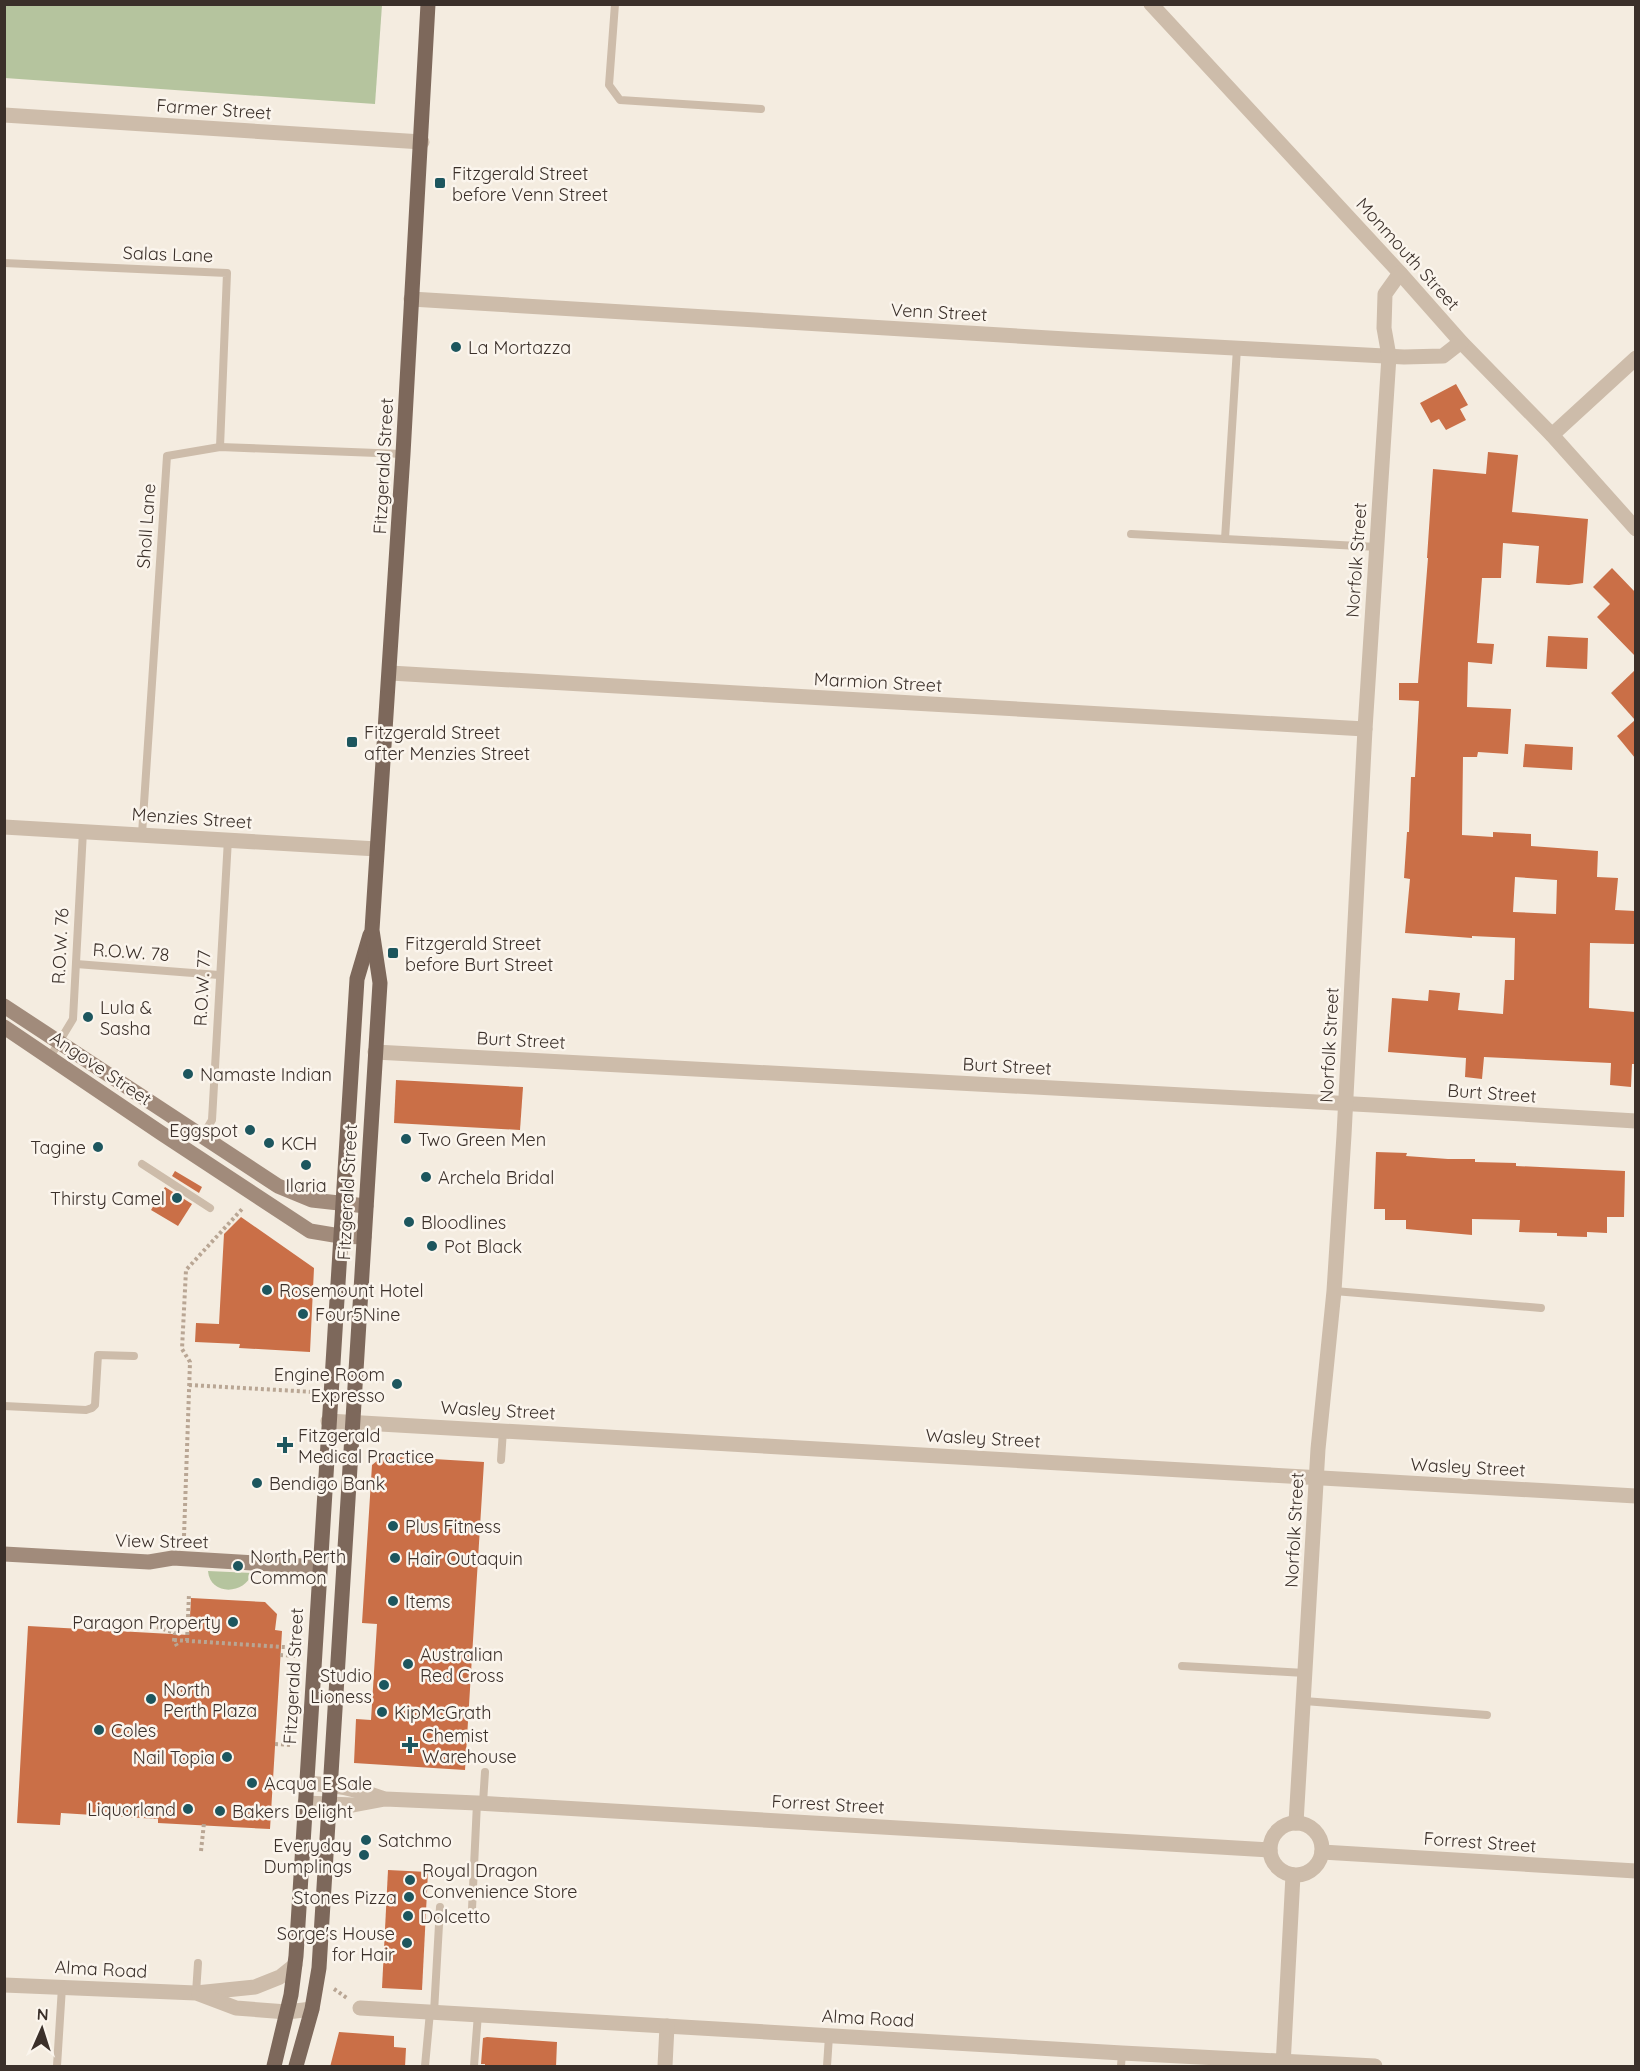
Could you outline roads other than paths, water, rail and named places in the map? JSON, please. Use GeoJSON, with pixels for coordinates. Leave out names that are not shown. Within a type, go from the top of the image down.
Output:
{"type":"FeatureCollection","features":[{"type":"Feature","properties":{"kind":"main road","name":"Fitzgerald Street"},"geometry":{"type":"LineString","coordinates":[[296,2067],[312,2009],[319,1968],[380,983],[372,930],[390,673],[422,142],[428,4]]}},
{"type":"Feature","properties":{"kind":"main road","name":"Fitzgerald Street"},"geometry":{"type":"LineString","coordinates":[[274,2067],[295,1965],[341,1204],[357,979],[372,930]]}},
{"type":"Feature","properties":{"kind":"main road","name":"Angove Street"},"geometry":{"type":"LineString","coordinates":[[4,1006],[278,1186],[304,1197],[366,1206]]}},
{"type":"Feature","properties":{"kind":"main road","name":"Angove Street"},"geometry":{"type":"LineString","coordinates":[[4,1027],[310,1231],[364,1237]]}},
{"type":"Feature","properties":{"kind":"main road","name":"View Street"},"geometry":{"type":"LineString","coordinates":[[4,1554],[149,1562],[173,1558],[319,1567]]}},
{"type":"Feature","properties":{"kind":"street","name":"Monmouth Street"},"geometry":{"type":"LineString","coordinates":[[1151,4],[1461,342],[1552,435],[1635,529]]}},
{"type":"Feature","properties":{"kind":"street","name":"Farmer Street"},"geometry":{"type":"LineString","coordinates":[[4,115],[422,142]]}},
{"type":"Feature","properties":{"kind":"street","name":"Norfolk Street"},"geometry":{"type":"LineString","coordinates":[[1296,1823],[1316,1477],[1334,1291],[1346,1104],[1365,729],[1389,356],[1384,328],[1385,294],[1400,273]]}},
{"type":"Feature","properties":{"kind":"street","name":"Venn Street"},"geometry":{"type":"LineString","coordinates":[[411,299],[1389,356],[1443,356],[1461,342]]}},
{"type":"Feature","properties":{"kind":"street"},"geometry":{"type":"LineString","coordinates":[[1552,435],[1635,358]]}},
{"type":"Feature","properties":{"kind":"street","name":"Marmion Street"},"geometry":{"type":"LineString","coordinates":[[390,673],[1365,729]]}},
{"type":"Feature","properties":{"kind":"street","name":"Menzies Street"},"geometry":{"type":"LineString","coordinates":[[4,826],[377,849]]}},
{"type":"Feature","properties":{"kind":"street","name":"Burt Street"},"geometry":{"type":"LineString","coordinates":[[375,1052],[1635,1121]]}},
{"type":"Feature","properties":{"kind":"street","name":"Wasley Street"},"geometry":{"type":"LineString","coordinates":[[328,1421],[1635,1496]]}},
{"type":"Feature","properties":{"kind":"street","name":"Forrest Street"},"geometry":{"type":"LineString","coordinates":[[306,1783],[353,1788],[385,1799]]}},
{"type":"Feature","properties":{"kind":"street","name":"Forrest Street"},"geometry":{"type":"LineString","coordinates":[[305,1803],[353,1804],[385,1799],[480,1803],[1270,1850]]}},
{"type":"Feature","properties":{"kind":"street"},"geometry":{"type":"LineString","coordinates":[[1296,1823],[1315,1832],[1321,1841],[1322,1852],[1317,1864],[1307,1873],[1293,1875],[1282,1871],[1273,1862],[1270,1850],[1273,1837],[1282,1827],[1296,1823]]}},
{"type":"Feature","properties":{"kind":"street","name":"Forrest Street"},"geometry":{"type":"LineString","coordinates":[[1322,1852],[1635,1871]]}},
{"type":"Feature","properties":{"kind":"street"},"geometry":{"type":"LineString","coordinates":[[1283,2064],[1293,1875]]}},
{"type":"Feature","properties":{"kind":"street","name":"Alma Road"},"geometry":{"type":"LineString","coordinates":[[4,1985],[196,1993],[255,1987],[280,1977],[295,1965]]}},
{"type":"Feature","properties":{"kind":"street","name":"Alma Road"},"geometry":{"type":"LineString","coordinates":[[196,1993],[236,2008],[287,2012],[312,2009]]}},
{"type":"Feature","properties":{"kind":"street","name":"Alma Road"},"geometry":{"type":"LineString","coordinates":[[360,2008],[829,2036],[1121,2060],[1375,2067]]}},
{"type":"Feature","properties":{"kind":"street"},"geometry":{"type":"LineString","coordinates":[[665,2067],[667,2026]]}},
{"type":"Feature","properties":{"kind":"lane"},"geometry":{"type":"LineString","coordinates":[[615,4],[609,85],[620,100],[761,109]]}},
{"type":"Feature","properties":{"kind":"lane","name":"Salas Lane"},"geometry":{"type":"LineString","coordinates":[[4,263],[227,273],[220,447]]}},
{"type":"Feature","properties":{"kind":"lane"},"geometry":{"type":"LineString","coordinates":[[1225,539],[1237,348]]}},
{"type":"Feature","properties":{"kind":"lane","name":"Sholl Lane"},"geometry":{"type":"LineString","coordinates":[[142,834],[167,456],[220,447],[403,454]]}},
{"type":"Feature","properties":{"kind":"lane"},"geometry":{"type":"LineString","coordinates":[[1131,534],[1377,547]]}},
{"type":"Feature","properties":{"kind":"lane","name":"R.O.W. 76"},"geometry":{"type":"LineString","coordinates":[[50,1057],[73,1019],[83,831]]}},
{"type":"Feature","properties":{"kind":"lane","name":"R.O.W. 77"},"geometry":{"type":"LineString","coordinates":[[202,1135],[212,1120],[228,839]]}},
{"type":"Feature","properties":{"kind":"lane","name":"R.O.W. 78"},"geometry":{"type":"LineString","coordinates":[[76,964],[219,975]]}},
{"type":"Feature","properties":{"kind":"lane"},"geometry":{"type":"LineString","coordinates":[[142,1164],[210,1208]]}},
{"type":"Feature","properties":{"kind":"lane"},"geometry":{"type":"LineString","coordinates":[[1334,1291],[1541,1308]]}},
{"type":"Feature","properties":{"kind":"lane"},"geometry":{"type":"LineString","coordinates":[[4,1406],[86,1410],[92,1408],[95,1405],[98,1354],[134,1356]]}},
{"type":"Feature","properties":{"kind":"lane"},"geometry":{"type":"LineString","coordinates":[[501,1460],[503,1430]]}},
{"type":"Feature","properties":{"kind":"lane"},"geometry":{"type":"LineString","coordinates":[[1182,1666],[1305,1672]]}},
{"type":"Feature","properties":{"kind":"lane"},"geometry":{"type":"LineString","coordinates":[[1304,1701],[1487,1715]]}},
{"type":"Feature","properties":{"kind":"lane"},"geometry":{"type":"LineString","coordinates":[[472,1909],[480,1803],[485,1772]]}},
{"type":"Feature","properties":{"kind":"lane"},"geometry":{"type":"LineString","coordinates":[[425,2067],[432,2012],[440,1907]]}},
{"type":"Feature","properties":{"kind":"lane"},"geometry":{"type":"LineString","coordinates":[[196,1993],[198,1962]]}},
{"type":"Feature","properties":{"kind":"lane"},"geometry":{"type":"LineString","coordinates":[[57,2067],[62,1987]]}},
{"type":"Feature","properties":{"kind":"lane"},"geometry":{"type":"LineString","coordinates":[[474,2067],[478,2014]]}},
{"type":"Feature","properties":{"kind":"lane"},"geometry":{"type":"LineString","coordinates":[[827,2067],[829,2036]]}},
{"type":"Feature","properties":{"kind":"place","name":"Fitzgerald Street before Venn Street"},"geometry":{"type":"Point","coordinates":[440,183]}},
{"type":"Feature","properties":{"kind":"place","name":"La Mortazza"},"geometry":{"type":"Point","coordinates":[456,347]}},
{"type":"Feature","properties":{"kind":"place","name":"Fitzgerald Street after Menzies Street"},"geometry":{"type":"Point","coordinates":[352,742]}},
{"type":"Feature","properties":{"kind":"place","name":"Fitzgerald Street before Burt Street"},"geometry":{"type":"Point","coordinates":[393,953]}},
{"type":"Feature","properties":{"kind":"place","name":"Lula & Sasha"},"geometry":{"type":"Point","coordinates":[88,1017]}},
{"type":"Feature","properties":{"kind":"place","name":"Namaste Indian"},"geometry":{"type":"Point","coordinates":[188,1074]}},
{"type":"Feature","properties":{"kind":"place","name":"Eggspot"},"geometry":{"type":"Point","coordinates":[250,1130]}},
{"type":"Feature","properties":{"kind":"place","name":"Two Green Men"},"geometry":{"type":"Point","coordinates":[406,1139]}},
{"type":"Feature","properties":{"kind":"place","name":"KCH"},"geometry":{"type":"Point","coordinates":[269,1143]}},
{"type":"Feature","properties":{"kind":"place","name":"Tagine"},"geometry":{"type":"Point","coordinates":[98,1147]}},
{"type":"Feature","properties":{"kind":"place","name":"Ilaria"},"geometry":{"type":"Point","coordinates":[306,1165]}},
{"type":"Feature","properties":{"kind":"place","name":"Archela Bridal"},"geometry":{"type":"Point","coordinates":[426,1177]}},
{"type":"Feature","properties":{"kind":"place","name":"Thirsty Camel"},"geometry":{"type":"Point","coordinates":[177,1198]}},
{"type":"Feature","properties":{"kind":"place","name":"Bloodlines"},"geometry":{"type":"Point","coordinates":[409,1222]}},
{"type":"Feature","properties":{"kind":"place","name":"Pot Black"},"geometry":{"type":"Point","coordinates":[432,1246]}},
{"type":"Feature","properties":{"kind":"place","name":"Rosemount Hotel"},"geometry":{"type":"Point","coordinates":[267,1290]}},
{"type":"Feature","properties":{"kind":"place","name":"Four5Nine"},"geometry":{"type":"Point","coordinates":[303,1314]}},
{"type":"Feature","properties":{"kind":"place","name":"Engine Room Expresso"},"geometry":{"type":"Point","coordinates":[397,1384]}},
{"type":"Feature","properties":{"kind":"place","name":"Fitzgerald Medical Practice"},"geometry":{"type":"Point","coordinates":[285,1445]}},
{"type":"Feature","properties":{"kind":"place","name":"Bendigo Bank"},"geometry":{"type":"Point","coordinates":[257,1483]}},
{"type":"Feature","properties":{"kind":"place","name":"Plus Fitness"},"geometry":{"type":"Point","coordinates":[393,1526]}},
{"type":"Feature","properties":{"kind":"place","name":"Hair Outaquin"},"geometry":{"type":"Point","coordinates":[395,1558]}},
{"type":"Feature","properties":{"kind":"place","name":"North Perth Common"},"geometry":{"type":"Point","coordinates":[238,1566]}},
{"type":"Feature","properties":{"kind":"place","name":"Items"},"geometry":{"type":"Point","coordinates":[393,1601]}},
{"type":"Feature","properties":{"kind":"place","name":"Paragon Property"},"geometry":{"type":"Point","coordinates":[233,1622]}},
{"type":"Feature","properties":{"kind":"place","name":"Australian Red Cross"},"geometry":{"type":"Point","coordinates":[408,1664]}},
{"type":"Feature","properties":{"kind":"place","name":"Studio Lioness"},"geometry":{"type":"Point","coordinates":[384,1685]}},
{"type":"Feature","properties":{"kind":"place","name":"North Perth Plaza"},"geometry":{"type":"Point","coordinates":[151,1699]}},
{"type":"Feature","properties":{"kind":"place","name":"KipMcGrath"},"geometry":{"type":"Point","coordinates":[382,1712]}},
{"type":"Feature","properties":{"kind":"place","name":"Coles"},"geometry":{"type":"Point","coordinates":[99,1730]}},
{"type":"Feature","properties":{"kind":"place","name":"Chemist Warehouse"},"geometry":{"type":"Point","coordinates":[410,1745]}},
{"type":"Feature","properties":{"kind":"place","name":"Nail Topia"},"geometry":{"type":"Point","coordinates":[227,1757]}},
{"type":"Feature","properties":{"kind":"place","name":"Acqua E Sale"},"geometry":{"type":"Point","coordinates":[252,1783]}},
{"type":"Feature","properties":{"kind":"place","name":"Liquorland"},"geometry":{"type":"Point","coordinates":[188,1809]}},
{"type":"Feature","properties":{"kind":"place","name":"Bakers Delight"},"geometry":{"type":"Point","coordinates":[220,1811]}},
{"type":"Feature","properties":{"kind":"place","name":"Satchmo"},"geometry":{"type":"Point","coordinates":[366,1840]}},
{"type":"Feature","properties":{"kind":"place","name":"Everyday Dumplings"},"geometry":{"type":"Point","coordinates":[364,1855]}},
{"type":"Feature","properties":{"kind":"place","name":"Royal Dragon Convenience Store"},"geometry":{"type":"Point","coordinates":[410,1880]}},
{"type":"Feature","properties":{"kind":"place","name":"Stones Pizza"},"geometry":{"type":"Point","coordinates":[409,1897]}},
{"type":"Feature","properties":{"kind":"place","name":"Dolcetto"},"geometry":{"type":"Point","coordinates":[408,1916]}},
{"type":"Feature","properties":{"kind":"place","name":"Sorge's House for Hair"},"geometry":{"type":"Point","coordinates":[407,1943]}}]}
